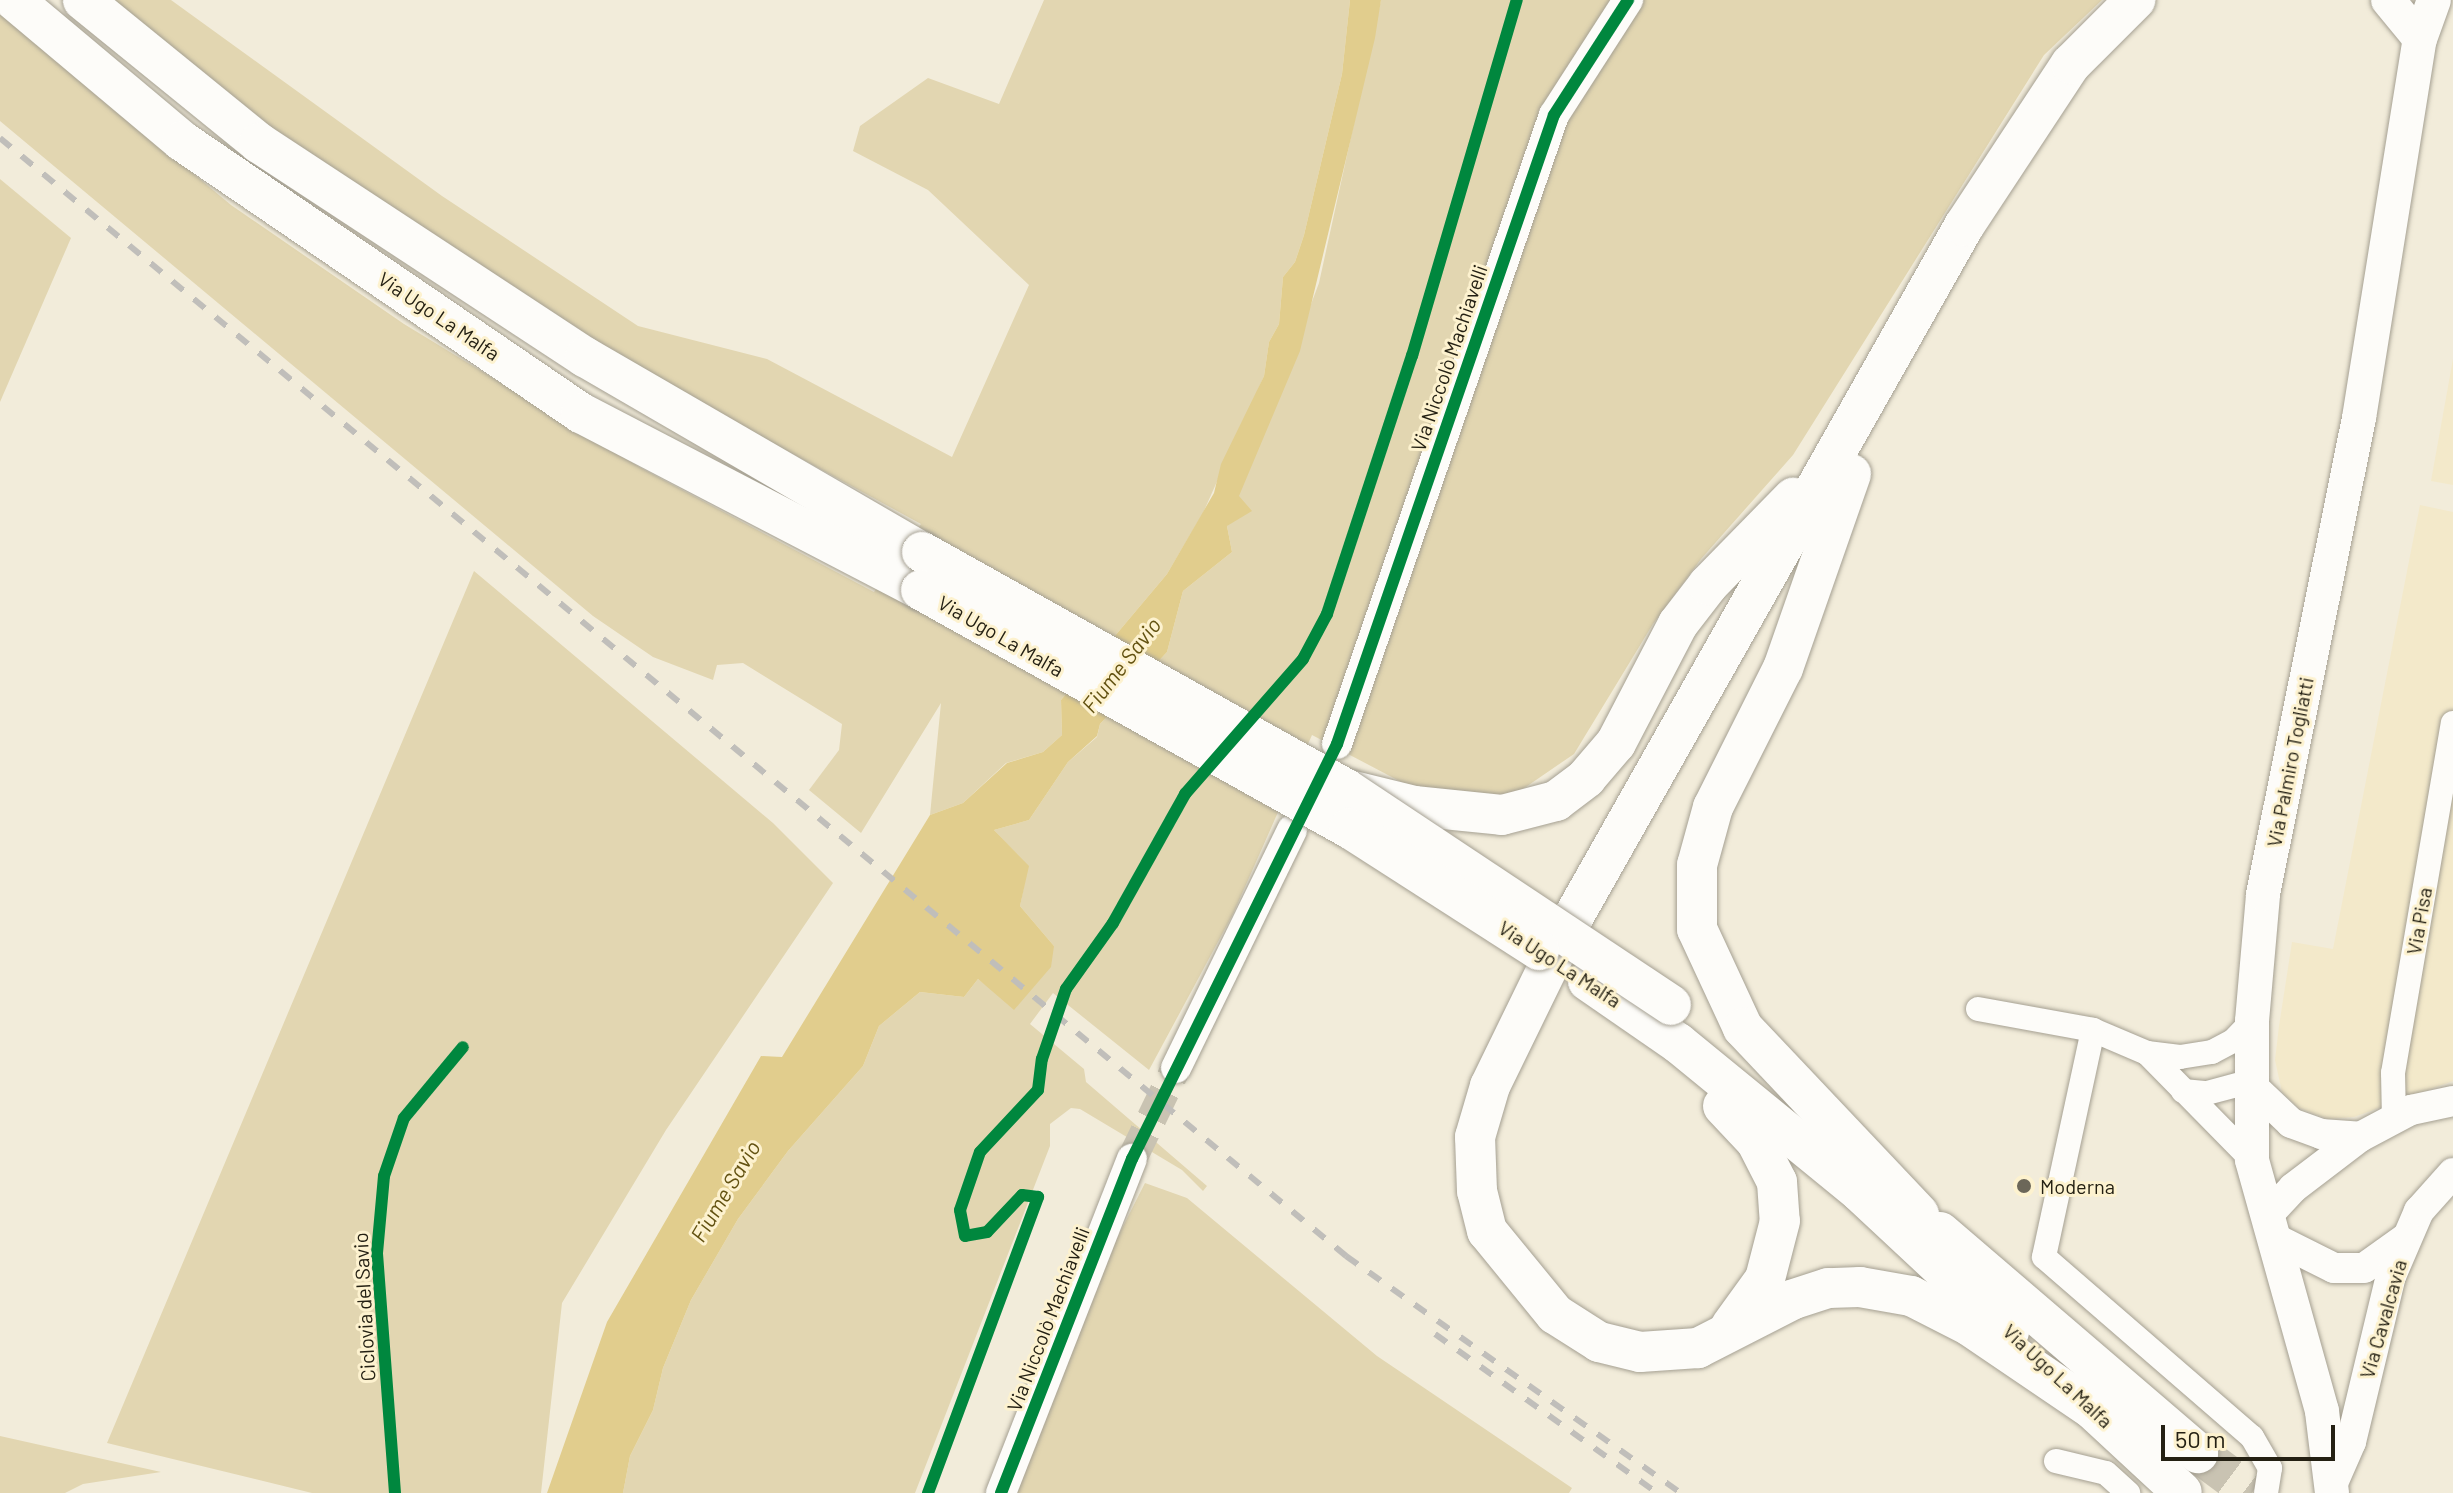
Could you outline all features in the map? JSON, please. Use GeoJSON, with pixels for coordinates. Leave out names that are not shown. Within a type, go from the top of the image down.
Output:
{"type":"FeatureCollection","features":[{"type":"Feature","properties":{"kind":"highway","name":"Via Ugo La Malfa"},"geometry":{"type":"LineString","coordinates":[[14,0],[182,141],[581,413],[922,571],[1346,789],[1671,1005],[2198,1453]]}},
{"type":"Feature","properties":{"kind":"highway","name":"Via Ugo La Malfa"},"geometry":{"type":"LineString","coordinates":[[83,0],[285,160],[585,357],[922,571],[1349,828],[1588,981],[1678,1043],[1860,1192],[2182,1492]]}},
{"type":"Feature","properties":{"kind":"highway"},"geometry":{"type":"LineString","coordinates":[[2095,1411],[1970,1326],[1911,1296],[1860,1287],[1828,1288],[1728,1329],[1698,1348],[1640,1352],[1599,1342],[1555,1314],[1487,1231],[1477,1191],[1475,1137],[1490,1086],[1566,930],[1855,425],[1964,226],[2071,64],[2135,0]]}},
{"type":"Feature","properties":{"kind":"highway"},"geometry":{"type":"LineString","coordinates":[[1919,1214],[1743,1028],[1697,929],[1695,896],[1697,865],[1713,807],[1783,668],[1836,507],[1964,226]]}},
{"type":"Feature","properties":{"kind":"highway"},"geometry":{"type":"LineString","coordinates":[[1346,789],[1414,806],[1502,815],[1556,801],[1586,778],[1616,743],[1678,624],[1708,585],[1759,538],[1855,425]]}},
{"type":"Feature","properties":{"kind":"highway"},"geometry":{"type":"LineString","coordinates":[[1588,981],[1731,1113],[1756,1141],[1777,1182],[1776,1250],[1765,1279],[1728,1329]]}},
{"type":"Feature","properties":{"kind":"main road"},"geometry":{"type":"LineString","coordinates":[[2388,0],[2420,39]]}},
{"type":"Feature","properties":{"kind":"main road","name":"Via Palmiro Togliatti"},"geometry":{"type":"LineString","coordinates":[[2332,1488],[2322,1411],[2252,1160],[2248,1082],[2252,1021],[2263,894],[2359,418],[2420,39],[2434,0]]}},
{"type":"Feature","properties":{"kind":"street","name":"Via Niccolò Machiavelli"},"geometry":{"type":"LineString","coordinates":[[1337,744],[1554,115],[1628,0]]}},
{"type":"Feature","properties":{"kind":"street","name":"Via Pisa"},"geometry":{"type":"LineString","coordinates":[[2394,1120],[2393,1073],[2453,723]]}},
{"type":"Feature","properties":{"kind":"street"},"geometry":{"type":"LineString","coordinates":[[1176,1068],[1292,830]]}},
{"type":"Feature","properties":{"kind":"street"},"geometry":{"type":"LineString","coordinates":[[1978,1009],[2093,1030],[2147,1053],[2180,1057],[2212,1052],[2233,1041],[2252,1021]]}},
{"type":"Feature","properties":{"kind":"street"},"geometry":{"type":"LineString","coordinates":[[2093,1030],[2044,1257],[2252,1437],[2270,1468],[2266,1493]]}},
{"type":"Feature","properties":{"kind":"street"},"geometry":{"type":"LineString","coordinates":[[2147,1053],[2252,1160]]}},
{"type":"Feature","properties":{"kind":"street"},"geometry":{"type":"LineString","coordinates":[[2183,1091],[2207,1093],[2248,1082],[2291,1123],[2321,1134],[2360,1137]]}},
{"type":"Feature","properties":{"kind":"street"},"geometry":{"type":"LineString","coordinates":[[2270,1227],[2293,1188],[2360,1137],[2411,1110],[2453,1101]]}},
{"type":"Feature","properties":{"kind":"street","name":"Via Niccolò Machiavelli"},"geometry":{"type":"LineString","coordinates":[[1001,1493],[1132,1159]]}},
{"type":"Feature","properties":{"kind":"street","name":"Via Cavalcavia"},"geometry":{"type":"LineString","coordinates":[[2332,1488],[2351,1442],[2391,1276],[2419,1211],[2453,1173]]}},
{"type":"Feature","properties":{"kind":"street","name":"Via Cavalcavia"},"geometry":{"type":"LineString","coordinates":[[2270,1227],[2334,1268],[2364,1268],[2408,1237]]}},
{"type":"Feature","properties":{"kind":"street"},"geometry":{"type":"LineString","coordinates":[[2056,1461],[2106,1473],[2128,1493]]}},
{"type":"Feature","properties":{"kind":"shaded area"},"geometry":{"type":"Polygon","coordinates":[[[105,0],[171,0],[442,196],[638,326],[767,359],[952,457],[1029,285],[928,190],[853,151],[860,126],[928,78],[999,104],[1044,0],[1350,0],[1342,74],[1304,235],[1295,262],[1283,277],[1279,324],[1269,342],[1264,376],[1203,513],[1167,574],[1061,700],[1062,735],[1043,752],[1006,763],[963,803],[930,815],[941,703],[861,833],[809,790],[839,750],[842,724],[743,663],[717,665],[713,680],[653,657],[593,616],[0,121],[0,13],[231,205],[404,324],[641,468],[874,592],[921,524],[615,357],[273,139],[105,0]]]}},
{"type":"Feature","properties":{"kind":"shaded area"},"geometry":{"type":"Polygon","coordinates":[[[1381,0],[2102,0],[2044,55],[1793,455],[1701,559],[1653,624],[1574,754],[1511,797],[1441,796],[1405,784],[1312,735],[1233,914],[1149,1070],[1053,993],[1030,1024],[1084,1069],[1086,1082],[1207,1186],[1203,1191],[1182,1170],[1080,1109],[1071,1108],[1050,1124],[1050,1146],[915,1493],[623,1493],[630,1456],[653,1410],[663,1368],[691,1300],[738,1219],[788,1151],[863,1066],[879,1026],[920,992],[964,997],[978,979],[991,989],[1054,946],[1020,906],[1028,866],[994,830],[1029,820],[1068,762],[1097,737],[1100,724],[1167,652],[1183,591],[1232,552],[1227,526],[1319,283],[1381,0]]]}},
{"type":"Feature","properties":{"kind":"shaded area"},"geometry":{"type":"Polygon","coordinates":[[[0,179],[71,238],[0,402],[0,179]]]}},
{"type":"Feature","properties":{"kind":"shaded area"},"geometry":{"type":"Polygon","coordinates":[[[2453,359],[2453,485],[2431,481],[2453,359]]]}},
{"type":"Feature","properties":{"kind":"shaded area"},"geometry":{"type":"Polygon","coordinates":[[[2420,505],[2453,512],[2453,1081],[2354,1117],[2328,1119],[2299,1108],[2282,1092],[2275,1060],[2279,1026],[2292,942],[2333,949],[2420,505]]]}},
{"type":"Feature","properties":{"kind":"shaded area"},"geometry":{"type":"Polygon","coordinates":[[[474,571],[773,823],[833,883],[666,1130],[562,1303],[541,1493],[312,1493],[107,1443],[474,571]]]}},
{"type":"Feature","properties":{"kind":"shaded area"},"geometry":{"type":"Polygon","coordinates":[[[1145,1183],[1187,1198],[1377,1356],[1572,1488],[1569,1493],[1015,1493],[1108,1256],[1145,1183]]]}},
{"type":"Feature","properties":{"kind":"shaded area"},"geometry":{"type":"Polygon","coordinates":[[[0,1436],[161,1472],[83,1484],[65,1493],[0,1493],[0,1436]]]}},
{"type":"Feature","properties":{"kind":"water","name":"Fiume Savio"},"geometry":{"type":"Polygon","coordinates":[[[1350,0],[1381,0],[1375,38],[1300,351],[1239,496],[1252,511],[1227,526],[1232,552],[1183,591],[1167,652],[1100,724],[1097,736],[1068,762],[1029,820],[994,830],[1029,866],[1020,906],[1054,946],[1051,967],[1014,1010],[978,979],[964,997],[920,992],[879,1026],[863,1066],[788,1151],[738,1219],[691,1300],[663,1368],[653,1410],[630,1456],[623,1493],[547,1493],[607,1322],[761,1056],[782,1057],[930,815],[963,803],[1007,763],[1043,752],[1062,735],[1061,700],[1167,574],[1214,493],[1221,464],[1264,376],[1269,342],[1279,324],[1283,277],[1295,262],[1304,235],[1342,74],[1350,0]]]}},
{"type":"Feature","properties":{"kind":"tunnel"},"geometry":{"type":"LineString","coordinates":[[1132,1159],[1176,1068]]}},
{"type":"Feature","properties":{"kind":"tunnel"},"geometry":{"type":"LineString","coordinates":[[2198,1453],[2252,1493]]}},
{"type":"Feature","properties":{"kind":"railway"},"geometry":{"type":"LineString","coordinates":[[0,138],[1346,1256],[1681,1493]]}},
{"type":"Feature","properties":{"kind":"railway"},"geometry":{"type":"LineString","coordinates":[[1435,1334],[1657,1493]]}},
{"type":"Feature","properties":{"kind":"cycle path"},"geometry":{"type":"LineString","coordinates":[[928,1493],[1038,1197],[1022,1195],[987,1232],[965,1236],[960,1210],[980,1152],[1038,1090],[1042,1059],[1066,989],[1113,923],[1185,794],[1303,659],[1327,614],[1412,356],[1517,0]]}},
{"type":"Feature","properties":{"kind":"cycle path"},"geometry":{"type":"LineString","coordinates":[[1001,1493],[1132,1159],[1337,744],[1554,115],[1628,0]]}},
{"type":"Feature","properties":{"kind":"cycle path","name":"Ciclovia del Savio"},"geometry":{"type":"LineString","coordinates":[[395,1493],[377,1253],[384,1176],[404,1118],[463,1047]]}},
{"type":"Feature","properties":{"kind":"place","name":"Moderna"},"geometry":{"type":"Point","coordinates":[2024,1186]}}]}
